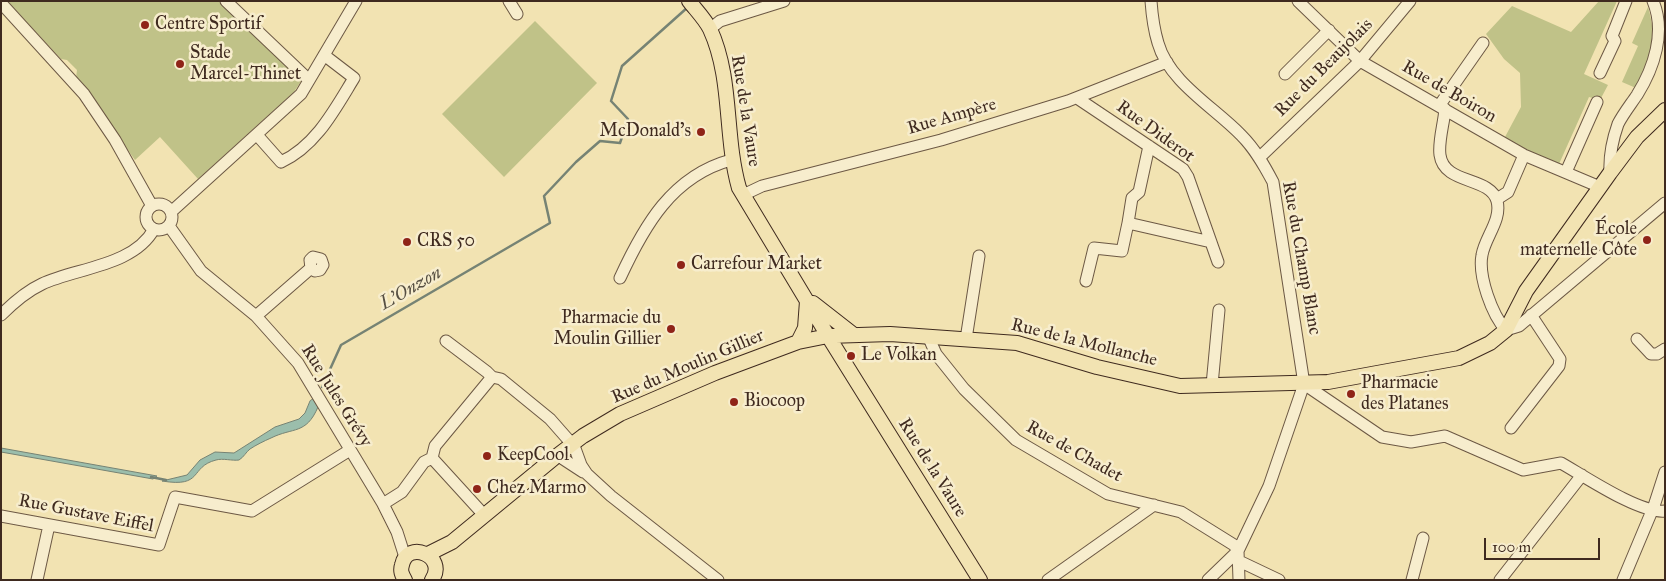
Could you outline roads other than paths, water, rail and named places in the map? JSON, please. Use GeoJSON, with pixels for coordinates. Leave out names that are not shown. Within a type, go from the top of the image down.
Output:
{"type":"FeatureCollection","features":[{"type":"Feature","properties":{"kind":"main road","name":"Rue de la Vaure"},"geometry":{"type":"LineString","coordinates":[[693,6],[710,29],[723,66],[732,160],[743,195],[828,336],[980,580]]}},
{"type":"Feature","properties":{"kind":"main road"},"geometry":{"type":"LineString","coordinates":[[1506,330],[1526,291],[1610,172],[1637,137],[1665,110]]}},
{"type":"Feature","properties":{"kind":"main road","name":"Rue de la Vaure"},"geometry":{"type":"LineString","coordinates":[[805,297],[819,310],[854,335]]}},
{"type":"Feature","properties":{"kind":"main road"},"geometry":{"type":"LineString","coordinates":[[805,297],[805,328],[801,342],[840,354]]}},
{"type":"Feature","properties":{"kind":"main road","name":"Rue de la Mollanche"},"geometry":{"type":"LineString","coordinates":[[828,336],[928,336],[1017,343],[1097,367],[1180,386],[1304,384],[1336,380],[1459,358],[1490,342],[1506,330]]}},
{"type":"Feature","properties":{"kind":"main road","name":"Rue du Moulin Gillier"},"geometry":{"type":"LineString","coordinates":[[428,565],[452,542],[557,456],[620,414],[660,395],[801,342],[828,336]]}},
{"type":"Feature","properties":{"kind":"main road"},"geometry":{"type":"LineString","coordinates":[[402,578],[402,563],[428,565]]}},
{"type":"Feature","properties":{"kind":"street"},"geometry":{"type":"LineString","coordinates":[[226,1],[309,80]]}},
{"type":"Feature","properties":{"kind":"street"},"geometry":{"type":"LineString","coordinates":[[172,212],[301,94],[356,1]]}},
{"type":"Feature","properties":{"kind":"street"},"geometry":{"type":"LineString","coordinates":[[508,1],[517,14]]}},
{"type":"Feature","properties":{"kind":"street"},"geometry":{"type":"LineString","coordinates":[[710,29],[720,21],[784,1]]}},
{"type":"Feature","properties":{"kind":"street","name":"Rue du Champ Blanc"},"geometry":{"type":"LineString","coordinates":[[1151,1],[1158,44],[1167,62],[1196,96],[1240,134],[1260,157],[1273,182],[1304,384]]}},
{"type":"Feature","properties":{"kind":"street","name":"Rue du Beaujolais"},"geometry":{"type":"LineString","coordinates":[[1260,157],[1360,60],[1410,1]]}},
{"type":"Feature","properties":{"kind":"street"},"geometry":{"type":"LineString","coordinates":[[1600,73],[1615,40],[1612,36],[1626,1]]}},
{"type":"Feature","properties":{"kind":"street"},"geometry":{"type":"LineString","coordinates":[[1610,172],[1609,152],[1619,122],[1646,79],[1659,42],[1658,13],[1653,1]]}},
{"type":"Feature","properties":{"kind":"street"},"geometry":{"type":"LineString","coordinates":[[1,3],[84,94],[115,140],[152,206]]}},
{"type":"Feature","properties":{"kind":"street","name":"Rue de Boiron"},"geometry":{"type":"LineString","coordinates":[[1304,3],[1360,60],[1524,155],[1600,187]]}},
{"type":"Feature","properties":{"kind":"street"},"geometry":{"type":"LineString","coordinates":[[1284,74],[1329,30]]}},
{"type":"Feature","properties":{"kind":"street"},"geometry":{"type":"LineString","coordinates":[[1483,43],[1442,108],[1440,156],[1449,171],[1464,180],[1486,187],[1497,199],[1498,213],[1482,255],[1481,267],[1492,310],[1506,330],[1519,326],[1665,203]]}},
{"type":"Feature","properties":{"kind":"street"},"geometry":{"type":"LineString","coordinates":[[257,135],[281,162],[298,154],[323,126],[354,78],[324,55]]}},
{"type":"Feature","properties":{"kind":"street","name":"Rue Ampère"},"geometry":{"type":"LineString","coordinates":[[743,195],[762,186],[941,140],[1077,98],[1167,62]]}},
{"type":"Feature","properties":{"kind":"street","name":"Rue Diderot"},"geometry":{"type":"LineString","coordinates":[[1077,98],[1183,170],[1188,177],[1218,262]]}},
{"type":"Feature","properties":{"kind":"street"},"geometry":{"type":"LineString","coordinates":[[1566,172],[1597,102]]}},
{"type":"Feature","properties":{"kind":"street"},"geometry":{"type":"LineString","coordinates":[[1086,281],[1094,248],[1122,251],[1132,198],[1139,192],[1149,146]]}},
{"type":"Feature","properties":{"kind":"street"},"geometry":{"type":"LineString","coordinates":[[1497,199],[1508,192],[1524,155]]}},
{"type":"Feature","properties":{"kind":"street"},"geometry":{"type":"LineString","coordinates":[[620,278],[640,236],[677,188],[722,163],[732,160]]}},
{"type":"Feature","properties":{"kind":"street"},"geometry":{"type":"LineString","coordinates":[[166,205],[172,212],[172,222],[169,226],[164,229],[154,229],[147,223],[147,213],[152,206],[166,205]]}},
{"type":"Feature","properties":{"kind":"street"},"geometry":{"type":"LineString","coordinates":[[1128,223],[1211,242]]}},
{"type":"Feature","properties":{"kind":"street","name":"Rue Jules Grévy"},"geometry":{"type":"LineString","coordinates":[[169,226],[201,271],[256,316],[298,363],[383,504],[397,532],[428,565]]}},
{"type":"Feature","properties":{"kind":"street"},"geometry":{"type":"LineString","coordinates":[[1,315],[14,302],[42,284],[103,265],[137,248],[148,241],[154,229]]}},
{"type":"Feature","properties":{"kind":"street"},"geometry":{"type":"LineString","coordinates":[[966,339],[979,256]]}},
{"type":"Feature","properties":{"kind":"street"},"geometry":{"type":"LineString","coordinates":[[256,316],[310,268]]}},
{"type":"Feature","properties":{"kind":"street"},"geometry":{"type":"LineString","coordinates":[[1212,385],[1219,310]]}},
{"type":"Feature","properties":{"kind":"street"},"geometry":{"type":"LineString","coordinates":[[1512,428],[1534,396],[1538,394],[1538,391],[1559,366],[1560,359],[1531,315]]}},
{"type":"Feature","properties":{"kind":"street","name":"Rue de Chadet"},"geometry":{"type":"LineString","coordinates":[[928,336],[936,354],[964,389],[1016,440],[1108,494],[1181,512],[1226,540],[1239,556],[1279,580]]}},
{"type":"Feature","properties":{"kind":"street"},"geometry":{"type":"LineString","coordinates":[[1637,338],[1651,354],[1657,354],[1665,349]]}},
{"type":"Feature","properties":{"kind":"street"},"geometry":{"type":"LineString","coordinates":[[446,341],[492,377],[502,379],[550,419],[573,444],[581,465],[587,474]]}},
{"type":"Feature","properties":{"kind":"street"},"geometry":{"type":"LineString","coordinates":[[383,504],[402,492],[424,462],[432,458],[435,446],[492,377]]}},
{"type":"Feature","properties":{"kind":"street"},"geometry":{"type":"LineString","coordinates":[[1239,580],[1239,556],[1269,486],[1304,384],[1382,437],[1411,442],[1445,436],[1523,470],[1561,462],[1582,475],[1661,513]]}},
{"type":"Feature","properties":{"kind":"street","name":"Rue Gustave Eiffel"},"geometry":{"type":"LineString","coordinates":[[1,516],[159,545],[175,496],[252,511],[350,450]]}},
{"type":"Feature","properties":{"kind":"street"},"geometry":{"type":"LineString","coordinates":[[557,456],[587,474],[718,580]]}},
{"type":"Feature","properties":{"kind":"street"},"geometry":{"type":"LineString","coordinates":[[432,458],[484,515]]}},
{"type":"Feature","properties":{"kind":"street"},"geometry":{"type":"LineString","coordinates":[[1623,580],[1661,513],[1665,472]]}},
{"type":"Feature","properties":{"kind":"street"},"geometry":{"type":"LineString","coordinates":[[1500,580],[1582,475]]}},
{"type":"Feature","properties":{"kind":"street"},"geometry":{"type":"LineString","coordinates":[[1048,580],[1154,505]]}},
{"type":"Feature","properties":{"kind":"street"},"geometry":{"type":"LineString","coordinates":[[37,580],[50,525]]}},
{"type":"Feature","properties":{"kind":"street"},"geometry":{"type":"LineString","coordinates":[[1412,580],[1423,538]]}},
{"type":"Feature","properties":{"kind":"street"},"geometry":{"type":"LineString","coordinates":[[1208,580],[1239,556]]}},
{"type":"Feature","properties":{"kind":"waterway","name":"L'Onzon"},"geometry":{"type":"LineString","coordinates":[[322,387],[341,345],[550,223],[544,196],[576,162],[600,141],[620,143],[628,119],[611,101],[622,66],[688,7]]}},
{"type":"Feature","properties":{"kind":"waterway","name":"L'Onzon"},"geometry":{"type":"LineString","coordinates":[[151,477],[166,480]]}},
{"type":"Feature","properties":{"kind":"place","name":"Centre Sportif"},"geometry":{"type":"Point","coordinates":[145,25]}},
{"type":"Feature","properties":{"kind":"place","name":"Stade Marcel-Thinet"},"geometry":{"type":"Point","coordinates":[180,64]}},
{"type":"Feature","properties":{"kind":"place","name":"McDonald's"},"geometry":{"type":"Point","coordinates":[701,132]}},
{"type":"Feature","properties":{"kind":"place","name":"École maternelle Côte"},"geometry":{"type":"Point","coordinates":[1647,240]}},
{"type":"Feature","properties":{"kind":"place","name":"CRS 50"},"geometry":{"type":"Point","coordinates":[407,242]}},
{"type":"Feature","properties":{"kind":"place","name":"Carrefour Market"},"geometry":{"type":"Point","coordinates":[681,265]}},
{"type":"Feature","properties":{"kind":"place","name":"Pharmacie du Moulin Gillier"},"geometry":{"type":"Point","coordinates":[671,329]}},
{"type":"Feature","properties":{"kind":"place","name":"Le Volkan"},"geometry":{"type":"Point","coordinates":[851,356]}},
{"type":"Feature","properties":{"kind":"place","name":"Pharmacie des Platanes"},"geometry":{"type":"Point","coordinates":[1351,394]}},
{"type":"Feature","properties":{"kind":"place","name":"Biocoop"},"geometry":{"type":"Point","coordinates":[734,402]}},
{"type":"Feature","properties":{"kind":"place","name":"KeepCool"},"geometry":{"type":"Point","coordinates":[487,456]}},
{"type":"Feature","properties":{"kind":"place","name":"Chez Marmo"},"geometry":{"type":"Point","coordinates":[477,489]}}]}
